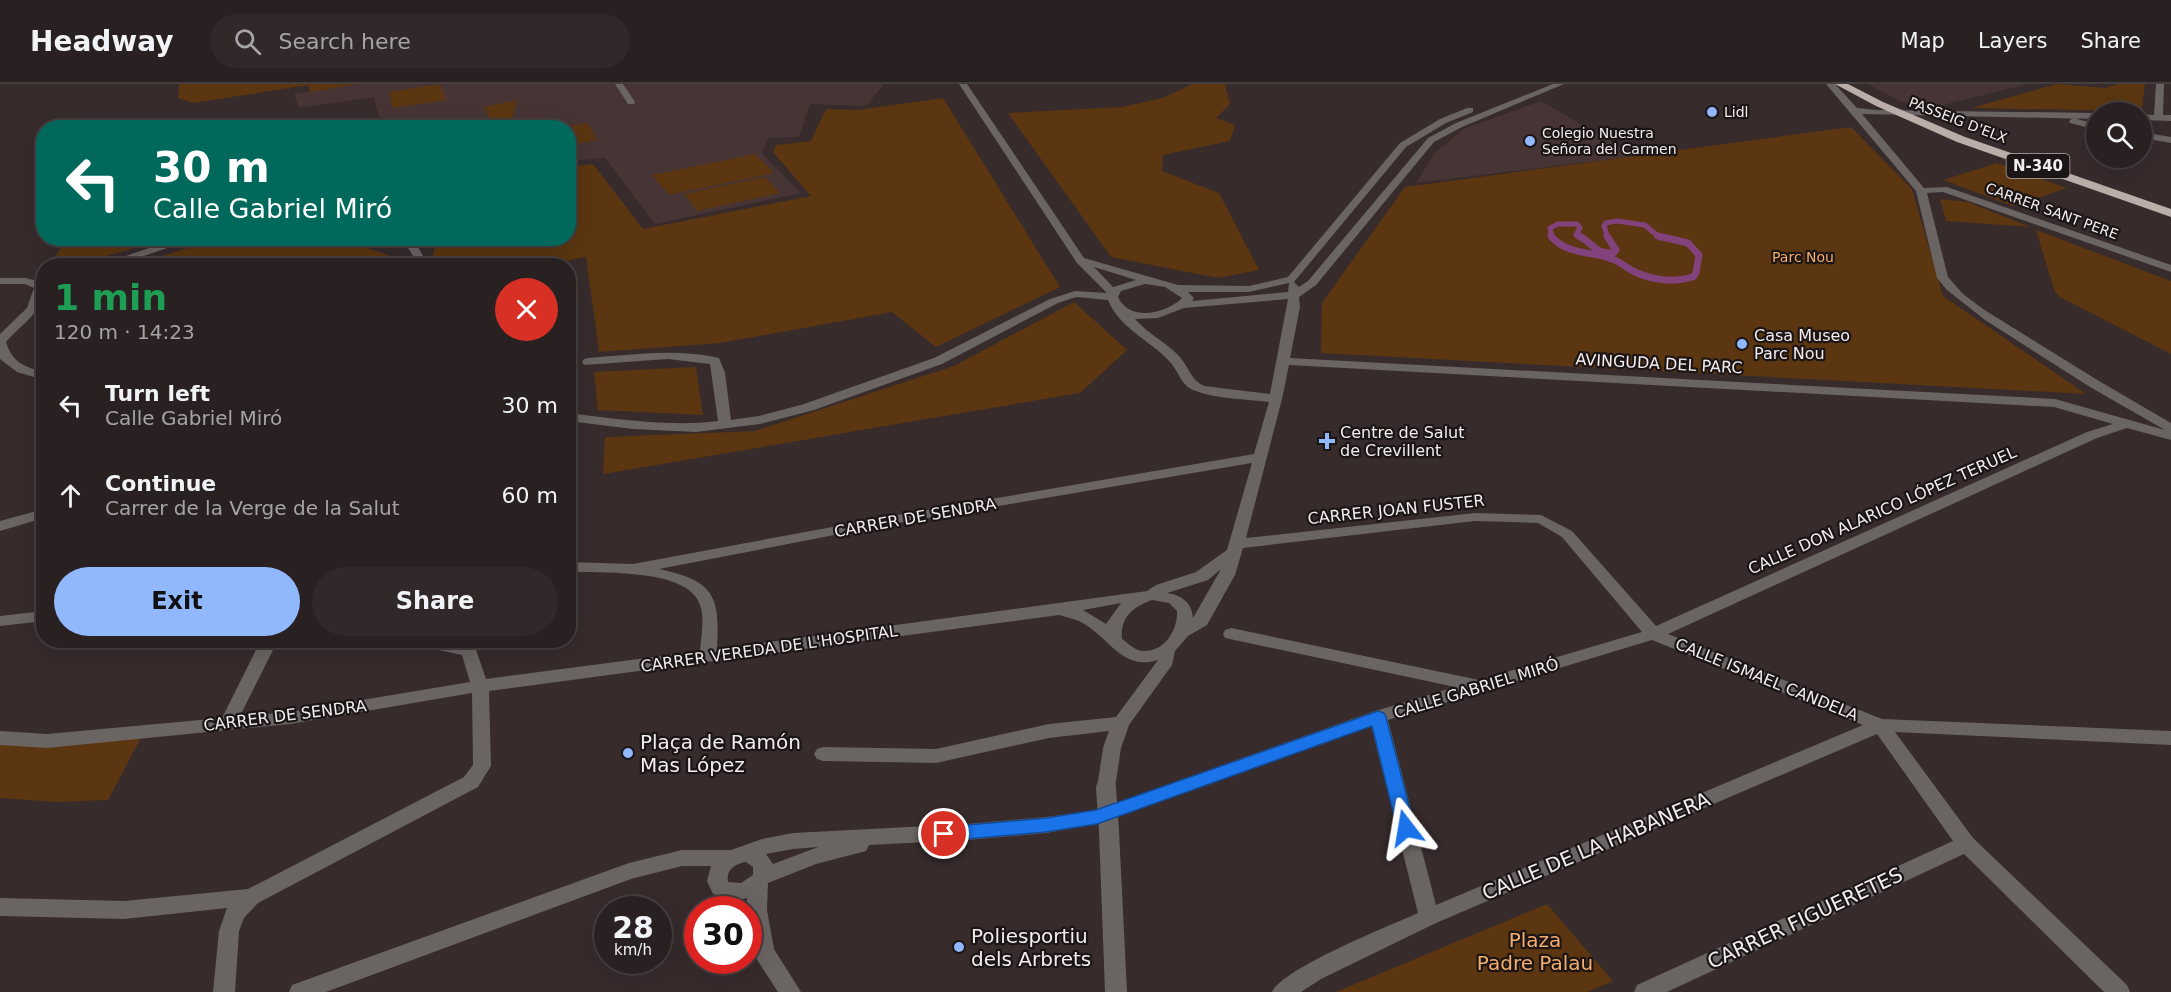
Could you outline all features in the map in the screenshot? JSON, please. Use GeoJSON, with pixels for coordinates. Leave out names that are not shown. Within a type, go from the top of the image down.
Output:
{"type":"FeatureCollection","features":[{"type":"Feature","properties":{"kind":"highway","name":"PASSEIG D'ELX"},"geometry":{"type":"LineString","coordinates":[[1840,84],[1906,114],[2171,213]]}},
{"type":"Feature","properties":{"kind":"highway","name":"PASSEIG D'ELX"},"geometry":{"type":"LineString","coordinates":[[1856,84],[1906,114],[2171,204]]}},
{"type":"Feature","properties":{"kind":"street"},"geometry":{"type":"LineString","coordinates":[[619,84],[631,102]]}},
{"type":"Feature","properties":{"kind":"street"},"geometry":{"type":"LineString","coordinates":[[963,84],[1082,261],[1112,295],[1112,302],[1142,334],[1174,359],[1190,384],[1201,389],[1276,399]]}},
{"type":"Feature","properties":{"kind":"street"},"geometry":{"type":"LineString","coordinates":[[1082,261],[1178,288],[1249,289],[1292,279],[1403,145],[1443,121],[1533,84]]}},
{"type":"Feature","properties":{"kind":"street"},"geometry":{"type":"LineString","coordinates":[[1183,305],[1256,299],[1294,301],[1312,283],[1431,140],[1459,125],[1560,84]]}},
{"type":"Feature","properties":{"kind":"street"},"geometry":{"type":"LineString","coordinates":[[1830,84],[1854,110],[1880,127],[1921,191],[1943,278],[1951,290],[1973,307],[2102,391],[2171,428]]}},
{"type":"Feature","properties":{"kind":"street"},"geometry":{"type":"LineString","coordinates":[[2158,118],[2160,84]]}},
{"type":"Feature","properties":{"kind":"street"},"geometry":{"type":"LineString","coordinates":[[1854,110],[1906,114],[2086,116]]}},
{"type":"Feature","properties":{"kind":"street"},"geometry":{"type":"LineString","coordinates":[[1880,127],[1906,114]]}},
{"type":"Feature","properties":{"kind":"street"},"geometry":{"type":"LineString","coordinates":[[2059,115],[2086,124]]}},
{"type":"Feature","properties":{"kind":"street"},"geometry":{"type":"LineString","coordinates":[[2152,118],[2171,118]]}},
{"type":"Feature","properties":{"kind":"street"},"geometry":{"type":"LineString","coordinates":[[2152,137],[2171,140]]}},
{"type":"Feature","properties":{"kind":"street","name":"CARRER SANT PERE"},"geometry":{"type":"LineString","coordinates":[[1921,191],[1944,189],[2171,269]]}},
{"type":"Feature","properties":{"kind":"street"},"geometry":{"type":"LineString","coordinates":[[127,258],[166,246]]}},
{"type":"Feature","properties":{"kind":"street"},"geometry":{"type":"LineString","coordinates":[[1185,631],[1201,621],[1227,575],[1276,399],[1294,301],[1292,279]]}},
{"type":"Feature","properties":{"kind":"street"},"geometry":{"type":"LineString","coordinates":[[0,281],[26,281],[36,284]]}},
{"type":"Feature","properties":{"kind":"street"},"geometry":{"type":"LineString","coordinates":[[576,418],[633,425],[696,428],[760,420],[809,407],[938,361],[1054,301],[1076,294],[1112,295],[1124,286],[1134,283],[1157,282]]}},
{"type":"Feature","properties":{"kind":"street"},"geometry":{"type":"LineString","coordinates":[[1121,310],[1131,314],[1156,316],[1168,314],[1183,305],[1188,298],[1178,288]]}},
{"type":"Feature","properties":{"kind":"street"},"geometry":{"type":"LineString","coordinates":[[36,303],[26,316],[9,329],[0,342],[1,351],[17,369],[36,374]]}},
{"type":"Feature","properties":{"kind":"street"},"geometry":{"type":"LineString","coordinates":[[588,362],[673,355],[698,356],[715,361],[719,373],[725,424]]}},
{"type":"Feature","properties":{"kind":"street","name":"AVINGUDA DEL PARC"},"geometry":{"type":"LineString","coordinates":[[1284,361],[2055,403],[2171,436]]}},
{"type":"Feature","properties":{"kind":"street","name":"CALLE DON ALARICO LÓPEZ TERUEL"},"geometry":{"type":"LineString","coordinates":[[1653,634],[2092,435],[2127,423]]}},
{"type":"Feature","properties":{"kind":"street","name":"CARRER DE SENDRA"},"geometry":{"type":"LineString","coordinates":[[576,567],[633,569],[886,521],[1261,458]]}},
{"type":"Feature","properties":{"kind":"street"},"geometry":{"type":"LineString","coordinates":[[0,526],[36,515]]}},
{"type":"Feature","properties":{"kind":"street","name":"CARRER JOAN FUSTER"},"geometry":{"type":"LineString","coordinates":[[1234,549],[1475,517],[1540,519],[1566,534],[1653,634]]}},
{"type":"Feature","properties":{"kind":"street"},"geometry":{"type":"LineString","coordinates":[[1147,596],[1168,597],[1181,604],[1187,617],[1185,631],[1181,638],[1167,650],[1149,656],[1140,656],[1125,651],[1114,641],[1113,626],[1126,606],[1147,596],[1162,589],[1202,576],[1234,549]]}},
{"type":"Feature","properties":{"kind":"street"},"geometry":{"type":"LineString","coordinates":[[633,569],[671,575],[697,589],[709,605],[708,656]]}},
{"type":"Feature","properties":{"kind":"street","name":"CARRER VEREDA DE L'HOSPITAL"},"geometry":{"type":"LineString","coordinates":[[480,686],[1058,610],[1121,598],[1147,596]]}},
{"type":"Feature","properties":{"kind":"street","name":"CARRER VEREDA DE L'HOSPITAL"},"geometry":{"type":"LineString","coordinates":[[1058,610],[1086,617],[1099,625],[1114,641]]}},
{"type":"Feature","properties":{"kind":"street"},"geometry":{"type":"LineString","coordinates":[[0,621],[36,617]]}},
{"type":"Feature","properties":{"kind":"street"},"geometry":{"type":"LineString","coordinates":[[1231,634],[1481,687]]}},
{"type":"Feature","properties":{"kind":"street","name":"CALLE GABRIEL MIRÓ"},"geometry":{"type":"LineString","coordinates":[[897,836],[1046,825],[1103,824],[1378,717],[1653,634]]}},
{"type":"Feature","properties":{"kind":"street","name":"CALLE ISMAEL CANDELA"},"geometry":{"type":"LineString","coordinates":[[1653,634],[1880,725]]}},
{"type":"Feature","properties":{"kind":"street"},"geometry":{"type":"LineString","coordinates":[[228,724],[266,648]]}},
{"type":"Feature","properties":{"kind":"street"},"geometry":{"type":"LineString","coordinates":[[224,992],[229,931],[235,913],[251,897],[471,782],[482,766],[480,686],[469,651],[455,648]]}},
{"type":"Feature","properties":{"kind":"street"},"geometry":{"type":"LineString","coordinates":[[1116,992],[1103,824],[1106,788],[1112,748],[1121,723],[1166,662],[1167,650]]}},
{"type":"Feature","properties":{"kind":"street","name":"CARRER DE SENDRA"},"geometry":{"type":"LineString","coordinates":[[0,738],[47,741],[290,718],[480,686]]}},
{"type":"Feature","properties":{"kind":"street"},"geometry":{"type":"LineString","coordinates":[[1378,717],[1429,917]]}},
{"type":"Feature","properties":{"kind":"street"},"geometry":{"type":"LineString","coordinates":[[823,754],[936,756],[1049,731],[1121,723]]}},
{"type":"Feature","properties":{"kind":"street"},"geometry":{"type":"LineString","coordinates":[[1880,725],[2171,738]]}},
{"type":"Feature","properties":{"kind":"street"},"geometry":{"type":"LineString","coordinates":[[1880,725],[1966,844],[2119,992]]}},
{"type":"Feature","properties":{"kind":"street","name":"CALLE DE LA HABANERA"},"geometry":{"type":"LineString","coordinates":[[1283,992],[1313,972],[1429,917],[1880,725]]}},
{"type":"Feature","properties":{"kind":"street"},"geometry":{"type":"LineString","coordinates":[[897,836],[812,857],[742,892],[720,888],[716,875],[723,863],[762,847],[785,842],[897,836]]}},
{"type":"Feature","properties":{"kind":"street","name":"CARRER FIGUERETES"},"geometry":{"type":"LineString","coordinates":[[1645,992],[1966,844]]}},
{"type":"Feature","properties":{"kind":"street"},"geometry":{"type":"LineString","coordinates":[[300,992],[629,871],[682,858],[738,856],[760,859],[765,871],[760,881],[757,910],[765,956]]}},
{"type":"Feature","properties":{"kind":"street"},"geometry":{"type":"LineString","coordinates":[[727,891],[730,896]]}},
{"type":"Feature","properties":{"kind":"street"},"geometry":{"type":"LineString","coordinates":[[0,908],[124,910],[251,897]]}},
{"type":"Feature","properties":{"kind":"street"},"geometry":{"type":"LineString","coordinates":[[762,951],[790,992]]}},
{"type":"Feature","properties":{"kind":"shaded area"},"geometry":{"type":"Polygon","coordinates":[[[359,84],[884,84],[868,104],[863,106],[810,104],[799,137],[768,138],[762,153],[801,193],[655,224],[605,158],[576,160],[576,120],[379,120],[374,97],[299,108],[294,94],[359,84]]]}},
{"type":"Feature","properties":{"kind":"shaded area"},"geometry":{"type":"Polygon","coordinates":[[[1868,84],[2028,84],[1931,108],[1899,101],[1868,84]]]}},
{"type":"Feature","properties":{"kind":"shaded area","name":"Colegio Nuestra Señora del Carmen"},"geometry":{"type":"Polygon","coordinates":[[[1541,101],[1636,156],[1416,183],[1435,153],[1463,129],[1541,101]]]}},
{"type":"Feature","properties":{"kind":"green space"},"geometry":{"type":"Polygon","coordinates":[[[179,84],[359,84],[310,92],[308,85],[193,103],[178,98],[179,84]]]}},
{"type":"Feature","properties":{"kind":"green space"},"geometry":{"type":"Polygon","coordinates":[[[440,84],[446,100],[393,108],[389,92],[440,84]]]}},
{"type":"Feature","properties":{"kind":"green space"},"geometry":{"type":"Polygon","coordinates":[[[1192,84],[1230,84],[1225,85],[1230,104],[1216,118],[1235,125],[1230,141],[1163,155],[1162,171],[1219,193],[1259,270],[1218,278],[1111,257],[1008,113],[1122,107],[1163,98],[1192,84]]]}},
{"type":"Feature","properties":{"kind":"green space"},"geometry":{"type":"Polygon","coordinates":[[[2057,84],[2105,88],[2118,84],[2145,84],[2143,102],[2086,102],[2086,110],[1971,108],[2057,84]]]}},
{"type":"Feature","properties":{"kind":"green space"},"geometry":{"type":"Polygon","coordinates":[[[943,98],[1060,287],[936,347],[892,312],[720,343],[599,352],[586,257],[576,259],[432,258],[436,246],[576,246],[576,166],[593,164],[643,229],[811,196],[773,152],[776,145],[811,141],[826,109],[858,110],[943,98]]]}},
{"type":"Feature","properties":{"kind":"green space"},"geometry":{"type":"Polygon","coordinates":[[[517,100],[512,120],[490,120],[484,107],[517,100]]]}},
{"type":"Feature","properties":{"kind":"green space"},"geometry":{"type":"Polygon","coordinates":[[[588,123],[597,140],[576,144],[576,125],[588,123]]]}},
{"type":"Feature","properties":{"kind":"green space","name":"Parc Nou"},"geometry":{"type":"Polygon","coordinates":[[[1851,127],[1912,189],[1943,296],[2086,394],[1321,353],[1322,303],[1405,187],[1851,127]]]}},
{"type":"Feature","properties":{"kind":"green space"},"geometry":{"type":"Polygon","coordinates":[[[755,154],[774,173],[669,195],[652,175],[755,154]]]}},
{"type":"Feature","properties":{"kind":"green space"},"geometry":{"type":"Polygon","coordinates":[[[1997,163],[2067,188],[2013,206],[1943,180],[1997,163]]]}},
{"type":"Feature","properties":{"kind":"green space"},"geometry":{"type":"Polygon","coordinates":[[[765,177],[780,193],[697,211],[684,194],[765,177]]]}},
{"type":"Feature","properties":{"kind":"green space"},"geometry":{"type":"Polygon","coordinates":[[[1940,199],[1968,202],[2030,227],[1946,221],[1940,199]]]}},
{"type":"Feature","properties":{"kind":"green space"},"geometry":{"type":"Polygon","coordinates":[[[2036,230],[2171,281],[2171,354],[2060,297],[2055,292],[2036,230]]]}},
{"type":"Feature","properties":{"kind":"green space"},"geometry":{"type":"Polygon","coordinates":[[[62,246],[141,246],[100,258],[54,258],[62,246]]]}},
{"type":"Feature","properties":{"kind":"green space"},"geometry":{"type":"Polygon","coordinates":[[[194,246],[360,246],[397,258],[156,258],[194,246]]]}},
{"type":"Feature","properties":{"kind":"green space"},"geometry":{"type":"Polygon","coordinates":[[[1074,302],[1127,350],[1080,393],[603,474],[605,437],[755,431],[954,366],[1074,302]]]}},
{"type":"Feature","properties":{"kind":"green space"},"geometry":{"type":"Polygon","coordinates":[[[696,367],[703,415],[598,410],[594,372],[696,367]]]}},
{"type":"Feature","properties":{"kind":"green space"},"geometry":{"type":"Polygon","coordinates":[[[144,732],[108,800],[56,802],[0,798],[0,738],[144,732]]]}},
{"type":"Feature","properties":{"kind":"green space","name":"Plaza Padre Palau"},"geometry":{"type":"Polygon","coordinates":[[[1547,904],[1613,981],[1588,992],[1336,992],[1547,904]]]}},
{"type":"Feature","properties":{"kind":"waterway"},"geometry":{"type":"LineString","coordinates":[[1608,237],[1604,226],[1606,223],[1617,221],[1645,225],[1660,238]]}},
{"type":"Feature","properties":{"kind":"waterway"},"geometry":{"type":"LineString","coordinates":[[1552,237],[1550,228],[1558,224],[1577,224],[1580,228],[1576,235],[1582,238]]}},
{"type":"Feature","properties":{"kind":"waterway"},"geometry":{"type":"LineString","coordinates":[[1579,236],[1597,250],[1613,253],[1616,250],[1608,237]]}},
{"type":"Feature","properties":{"kind":"waterway"},"geometry":{"type":"LineString","coordinates":[[1552,237],[1572,250],[1604,256],[1647,277],[1662,280],[1693,277],[1696,273],[1699,255],[1688,243],[1658,236]]}},
{"type":"Feature","properties":{"kind":"place","name":"Lidl"},"geometry":{"type":"Point","coordinates":[1712,112]}},
{"type":"Feature","properties":{"kind":"place","name":"Colegio Nuestra Señora del Carmen"},"geometry":{"type":"Point","coordinates":[1530,141]}},
{"type":"Feature","properties":{"kind":"place","name":"Casa Museo Parc Nou"},"geometry":{"type":"Point","coordinates":[1742,344]}},
{"type":"Feature","properties":{"kind":"place","name":"Centre de Salut de Crevillent"},"geometry":{"type":"Point","coordinates":[1327,441]}},
{"type":"Feature","properties":{"kind":"place","name":"Plaça de Ramón Mas López"},"geometry":{"type":"Point","coordinates":[628,753]}},
{"type":"Feature","properties":{"kind":"place","name":"Poliesportiu dels Arbrets"},"geometry":{"type":"Point","coordinates":[959,947]}},
{"type":"Feature","properties":{"kind":"route"},"geometry":{"type":"LineString","coordinates":[[944,834],[1046,825],[1097,817],[1378,717],[1406,828]]}}]}
